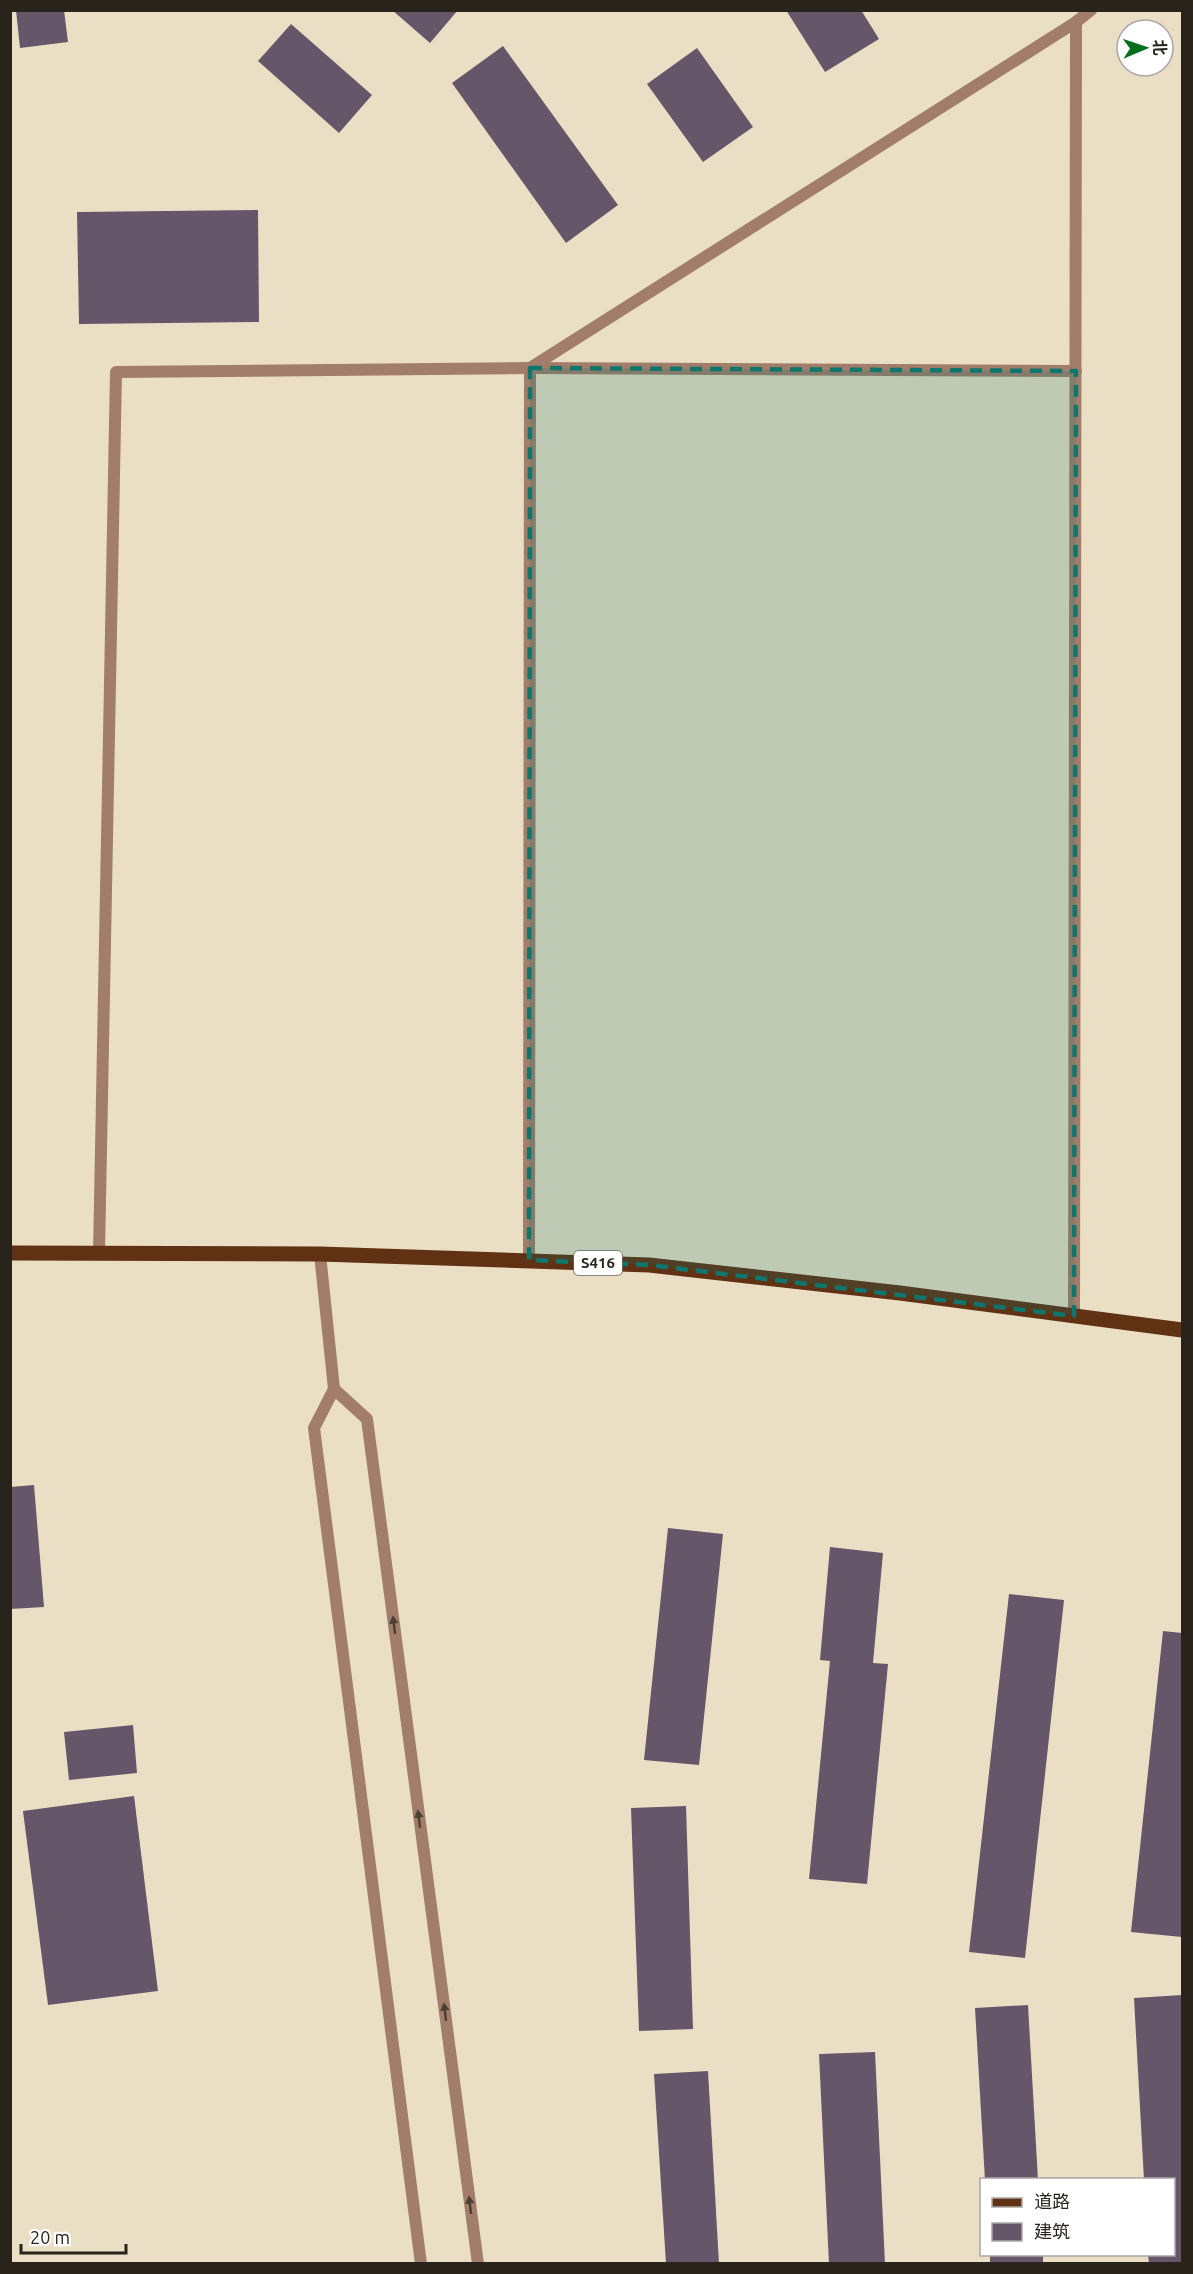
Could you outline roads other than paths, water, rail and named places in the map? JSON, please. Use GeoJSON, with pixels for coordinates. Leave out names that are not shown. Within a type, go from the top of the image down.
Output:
{"type":"FeatureCollection","features":[{"type":"Feature","properties":{"kind":"main road","name":"S416"},"geometry":{"type":"LineString","coordinates":[[10,1253],[320,1254],[649,1265],[900,1293],[1182,1330]]}},
{"type":"Feature","properties":{"kind":"street"},"geometry":{"type":"LineString","coordinates":[[530,368],[1076,22],[1091,10]]}},
{"type":"Feature","properties":{"kind":"street"},"geometry":{"type":"LineString","coordinates":[[1074,1316],[1076,22]]}},
{"type":"Feature","properties":{"kind":"street"},"geometry":{"type":"LineString","coordinates":[[529,1260],[530,368]]}},
{"type":"Feature","properties":{"kind":"street"},"geometry":{"type":"LineString","coordinates":[[99,1253],[116,372],[530,368],[1076,371]]}},
{"type":"Feature","properties":{"kind":"street"},"geometry":{"type":"LineString","coordinates":[[320,1254],[334,1389],[314,1428],[421,2264]]}},
{"type":"Feature","properties":{"kind":"street"},"geometry":{"type":"LineString","coordinates":[[334,1389],[367,1419],[478,2264]]}}]}
